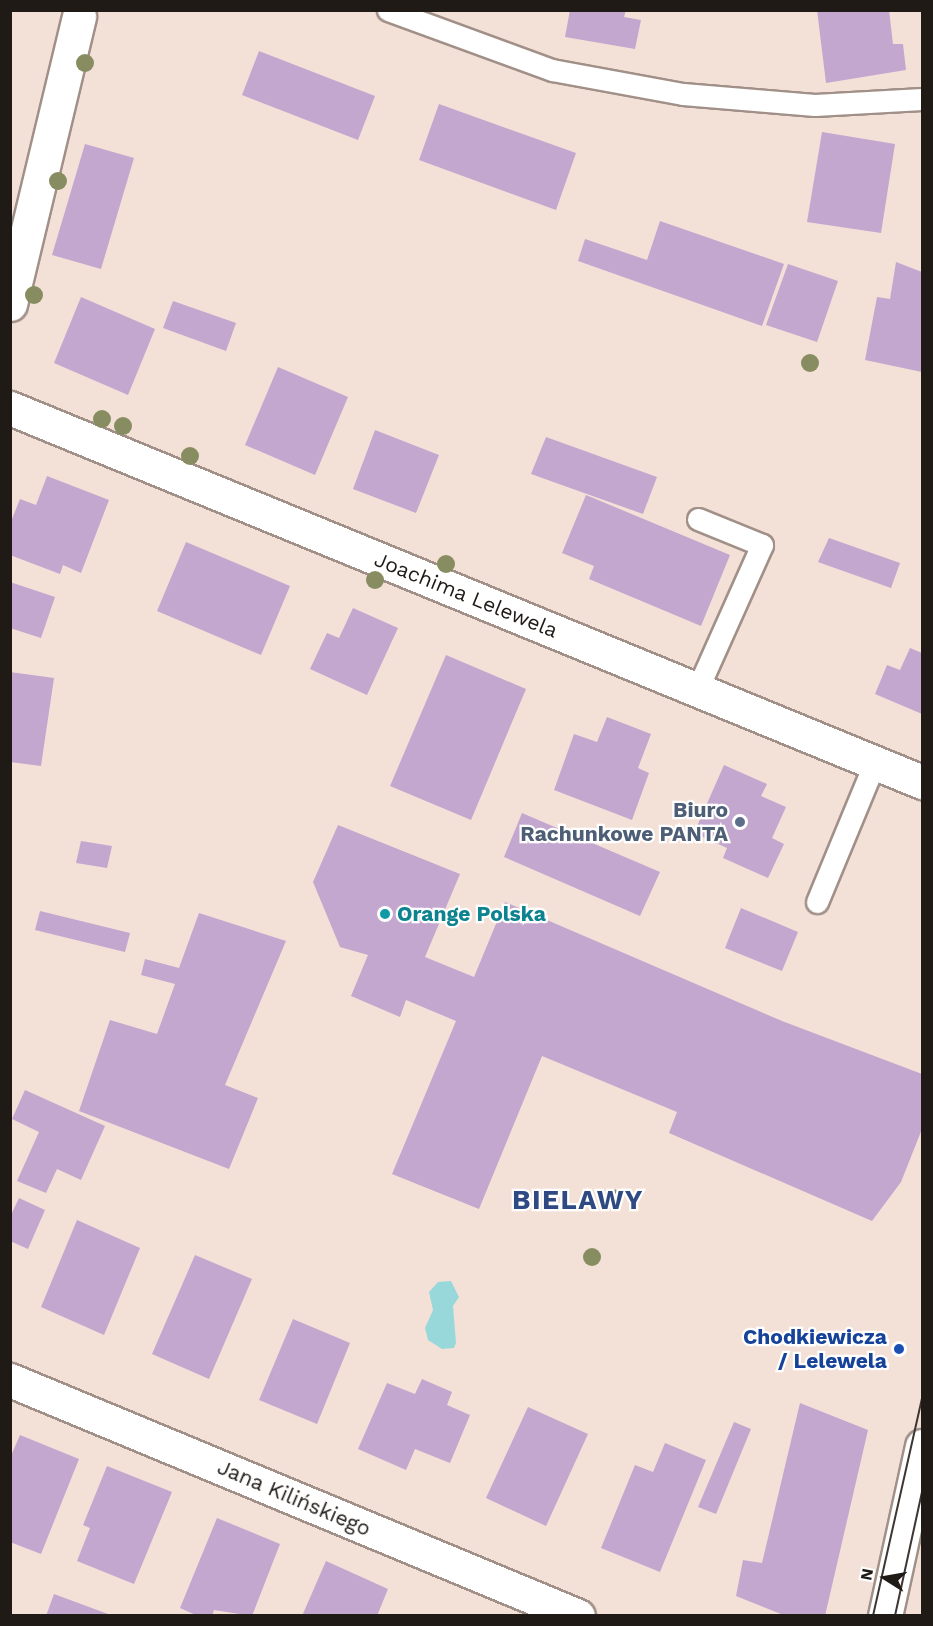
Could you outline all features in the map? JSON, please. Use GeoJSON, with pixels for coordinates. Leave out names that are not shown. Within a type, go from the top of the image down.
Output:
{"type":"FeatureCollection","features":[{"type":"Feature","properties":{"kind":"street"},"geometry":{"type":"LineString","coordinates":[[10,304],[80,13]]}},
{"type":"Feature","properties":{"kind":"street","name":"Joachima Lelewela"},"geometry":{"type":"LineString","coordinates":[[10,408],[922,782]]}},
{"type":"Feature","properties":{"kind":"street","name":"Jana Kilińskiego"},"geometry":{"type":"LineString","coordinates":[[10,1380],[578,1616]]}},
{"type":"Feature","properties":{"kind":"street"},"geometry":{"type":"LineString","coordinates":[[885,1616],[922,1446]]}},
{"type":"Feature","properties":{"kind":"lane"},"geometry":{"type":"LineString","coordinates":[[388,10],[552,70],[683,94],[815,105],[922,99]]}},
{"type":"Feature","properties":{"kind":"lane"},"geometry":{"type":"LineString","coordinates":[[697,690],[762,545],[698,519]]}},
{"type":"Feature","properties":{"kind":"lane"},"geometry":{"type":"LineString","coordinates":[[817,902],[875,762]]}},
{"type":"Feature","properties":{"kind":"water"},"geometry":{"type":"Polygon","coordinates":[[[451,1281],[459,1297],[453,1306],[456,1343],[454,1348],[442,1349],[428,1340],[425,1328],[433,1310],[429,1292],[438,1282],[451,1281]]]}},
{"type":"Feature","properties":{"kind":"building"},"geometry":{"type":"Polygon","coordinates":[[[570,10],[626,10],[624,17],[641,20],[635,49],[565,37],[570,10]]]}},
{"type":"Feature","properties":{"kind":"building"},"geometry":{"type":"Polygon","coordinates":[[[817,10],[889,10],[893,44],[903,44],[906,70],[826,83],[817,10]]]}},
{"type":"Feature","properties":{"kind":"building"},"geometry":{"type":"Polygon","coordinates":[[[259,51],[375,96],[358,140],[242,95],[259,51]]]}},
{"type":"Feature","properties":{"kind":"building"},"geometry":{"type":"Polygon","coordinates":[[[439,104],[576,153],[556,210],[419,160],[439,104]]]}},
{"type":"Feature","properties":{"kind":"building"},"geometry":{"type":"Polygon","coordinates":[[[822,132],[895,144],[881,233],[807,222],[822,132]]]}},
{"type":"Feature","properties":{"kind":"building"},"geometry":{"type":"Polygon","coordinates":[[[85,144],[134,158],[101,269],[52,255],[85,144]]]}},
{"type":"Feature","properties":{"kind":"building"},"geometry":{"type":"Polygon","coordinates":[[[660,221],[784,264],[762,326],[578,261],[585,239],[647,260],[660,221]]]}},
{"type":"Feature","properties":{"kind":"building"},"geometry":{"type":"Polygon","coordinates":[[[896,262],[922,272],[922,372],[865,360],[877,297],[890,299],[896,262]]]}},
{"type":"Feature","properties":{"kind":"building"},"geometry":{"type":"Polygon","coordinates":[[[788,264],[838,281],[817,342],[766,325],[788,264]]]}},
{"type":"Feature","properties":{"kind":"building"},"geometry":{"type":"Polygon","coordinates":[[[81,297],[155,329],[128,395],[54,363],[81,297]]]}},
{"type":"Feature","properties":{"kind":"building"},"geometry":{"type":"Polygon","coordinates":[[[173,301],[236,323],[226,351],[163,328],[173,301]]]}},
{"type":"Feature","properties":{"kind":"building"},"geometry":{"type":"Polygon","coordinates":[[[278,367],[348,397],[315,475],[245,445],[278,367]]]}},
{"type":"Feature","properties":{"kind":"building"},"geometry":{"type":"Polygon","coordinates":[[[375,430],[439,455],[416,513],[353,489],[375,430]]]}},
{"type":"Feature","properties":{"kind":"building"},"geometry":{"type":"Polygon","coordinates":[[[546,437],[657,477],[643,514],[531,474],[546,437]]]}},
{"type":"Feature","properties":{"kind":"building"},"geometry":{"type":"Polygon","coordinates":[[[47,476],[109,500],[81,573],[63,565],[60,574],[10,555],[10,524],[20,499],[36,505],[47,476]]]}},
{"type":"Feature","properties":{"kind":"building"},"geometry":{"type":"Polygon","coordinates":[[[586,495],[730,555],[701,626],[589,579],[594,566],[562,553],[586,495]]]}},
{"type":"Feature","properties":{"kind":"building"},"geometry":{"type":"Polygon","coordinates":[[[829,538],[900,563],[891,588],[818,562],[829,538]]]}},
{"type":"Feature","properties":{"kind":"building"},"geometry":{"type":"Polygon","coordinates":[[[186,542],[290,586],[261,655],[157,611],[186,542]]]}},
{"type":"Feature","properties":{"kind":"building"},"geometry":{"type":"Polygon","coordinates":[[[10,582],[55,597],[41,638],[10,628],[10,582]]]}},
{"type":"Feature","properties":{"kind":"building"},"geometry":{"type":"Polygon","coordinates":[[[353,608],[398,628],[367,695],[310,669],[327,633],[339,638],[353,608]]]}},
{"type":"Feature","properties":{"kind":"building"},"geometry":{"type":"Polygon","coordinates":[[[910,648],[922,653],[922,714],[875,694],[887,665],[900,670],[910,648]]]}},
{"type":"Feature","properties":{"kind":"building"},"geometry":{"type":"Polygon","coordinates":[[[446,655],[526,689],[471,820],[390,786],[446,655]]]}},
{"type":"Feature","properties":{"kind":"building"},"geometry":{"type":"Polygon","coordinates":[[[10,672],[54,678],[41,766],[10,762],[10,672]]]}},
{"type":"Feature","properties":{"kind":"building"},"geometry":{"type":"Polygon","coordinates":[[[607,717],[651,734],[638,768],[649,773],[632,820],[554,790],[574,734],[597,742],[607,717]]]}},
{"type":"Feature","properties":{"kind":"building"},"geometry":{"type":"Polygon","coordinates":[[[724,765],[767,784],[761,796],[786,807],[772,838],[784,844],[768,878],[723,858],[727,848],[694,833],[724,765]]]}},
{"type":"Feature","properties":{"kind":"building"},"geometry":{"type":"Polygon","coordinates":[[[522,813],[660,872],[640,916],[504,857],[522,813]]]}},
{"type":"Feature","properties":{"kind":"building"},"geometry":{"type":"Polygon","coordinates":[[[338,825],[460,874],[425,957],[474,977],[505,902],[782,1021],[922,1074],[922,1129],[901,1182],[872,1221],[669,1133],[677,1112],[542,1056],[479,1209],[392,1174],[456,1021],[406,1000],[400,1017],[351,996],[368,955],[340,947],[313,882],[338,825]]]}},
{"type":"Feature","properties":{"kind":"building"},"geometry":{"type":"Polygon","coordinates":[[[81,841],[112,846],[107,868],[76,863],[81,841]]]}},
{"type":"Feature","properties":{"kind":"building"},"geometry":{"type":"Polygon","coordinates":[[[741,908],[798,932],[782,971],[725,948],[741,908]]]}},
{"type":"Feature","properties":{"kind":"building"},"geometry":{"type":"Polygon","coordinates":[[[40,911],[130,933],[125,952],[35,930],[40,911]]]}},
{"type":"Feature","properties":{"kind":"building"},"geometry":{"type":"Polygon","coordinates":[[[199,913],[286,941],[225,1085],[258,1098],[229,1169],[79,1111],[110,1020],[157,1034],[175,984],[141,975],[145,959],[179,968],[199,913]]]}},
{"type":"Feature","properties":{"kind":"building"},"geometry":{"type":"Polygon","coordinates":[[[25,1090],[105,1126],[81,1180],[57,1169],[46,1193],[17,1181],[39,1132],[12,1119],[25,1090]]]}},
{"type":"Feature","properties":{"kind":"building"},"geometry":{"type":"Polygon","coordinates":[[[19,1198],[45,1210],[28,1249],[10,1241],[10,1217],[19,1198]]]}},
{"type":"Feature","properties":{"kind":"building"},"geometry":{"type":"Polygon","coordinates":[[[77,1220],[140,1248],[104,1335],[41,1307],[77,1220]]]}},
{"type":"Feature","properties":{"kind":"building"},"geometry":{"type":"Polygon","coordinates":[[[195,1255],[252,1279],[209,1379],[152,1354],[195,1255]]]}},
{"type":"Feature","properties":{"kind":"building"},"geometry":{"type":"Polygon","coordinates":[[[293,1319],[350,1343],[317,1424],[259,1400],[293,1319]]]}},
{"type":"Feature","properties":{"kind":"building"},"geometry":{"type":"Polygon","coordinates":[[[422,1379],[452,1392],[447,1405],[470,1415],[450,1463],[415,1449],[406,1470],[358,1449],[387,1383],[415,1394],[422,1379]]]}},
{"type":"Feature","properties":{"kind":"building"},"geometry":{"type":"Polygon","coordinates":[[[800,1403],[868,1430],[825,1616],[786,1616],[736,1596],[743,1560],[762,1563],[800,1403]]]}},
{"type":"Feature","properties":{"kind":"building"},"geometry":{"type":"Polygon","coordinates":[[[528,1407],[588,1434],[546,1526],[486,1498],[528,1407]]]}},
{"type":"Feature","properties":{"kind":"building"},"geometry":{"type":"Polygon","coordinates":[[[734,1422],[751,1429],[716,1514],[698,1507],[734,1422]]]}},
{"type":"Feature","properties":{"kind":"building"},"geometry":{"type":"Polygon","coordinates":[[[20,1435],[79,1459],[41,1554],[10,1542],[10,1458],[20,1435]]]}},
{"type":"Feature","properties":{"kind":"building"},"geometry":{"type":"Polygon","coordinates":[[[665,1443],[706,1460],[660,1572],[601,1548],[635,1465],[653,1472],[665,1443]]]}},
{"type":"Feature","properties":{"kind":"building"},"geometry":{"type":"Polygon","coordinates":[[[107,1466],[172,1492],[134,1584],[77,1561],[90,1528],[83,1525],[107,1466]]]}},
{"type":"Feature","properties":{"kind":"building"},"geometry":{"type":"Polygon","coordinates":[[[217,1518],[280,1544],[252,1616],[214,1610],[212,1616],[198,1616],[180,1608],[217,1518]]]}},
{"type":"Feature","properties":{"kind":"building"},"geometry":{"type":"Polygon","coordinates":[[[326,1561],[388,1589],[377,1616],[302,1616],[326,1561]]]}},
{"type":"Feature","properties":{"kind":"building"},"geometry":{"type":"Polygon","coordinates":[[[54,1594],[108,1614],[108,1616],[46,1616],[54,1594]]]}},
{"type":"Feature","properties":{"kind":"tram line"},"geometry":{"type":"LineString","coordinates":[[873,1616],[922,1398]]}},
{"type":"Feature","properties":{"kind":"tram line"},"geometry":{"type":"LineString","coordinates":[[895,1616],[922,1492]]}},
{"type":"Feature","properties":{"kind":"place","name":"Biuro Rachunkowe PANTA"},"geometry":{"type":"Point","coordinates":[740,822]}},
{"type":"Feature","properties":{"kind":"place","name":"Orange Polska"},"geometry":{"type":"Point","coordinates":[385,914]}},
{"type":"Feature","properties":{"kind":"place","name":"Chodkiewicza / Lelewela"},"geometry":{"type":"Point","coordinates":[899,1349]}},
{"type":"Feature","properties":{"kind":"district","name":"BIELAWY"},"geometry":{"type":"Point","coordinates":[578,1201]}}]}
